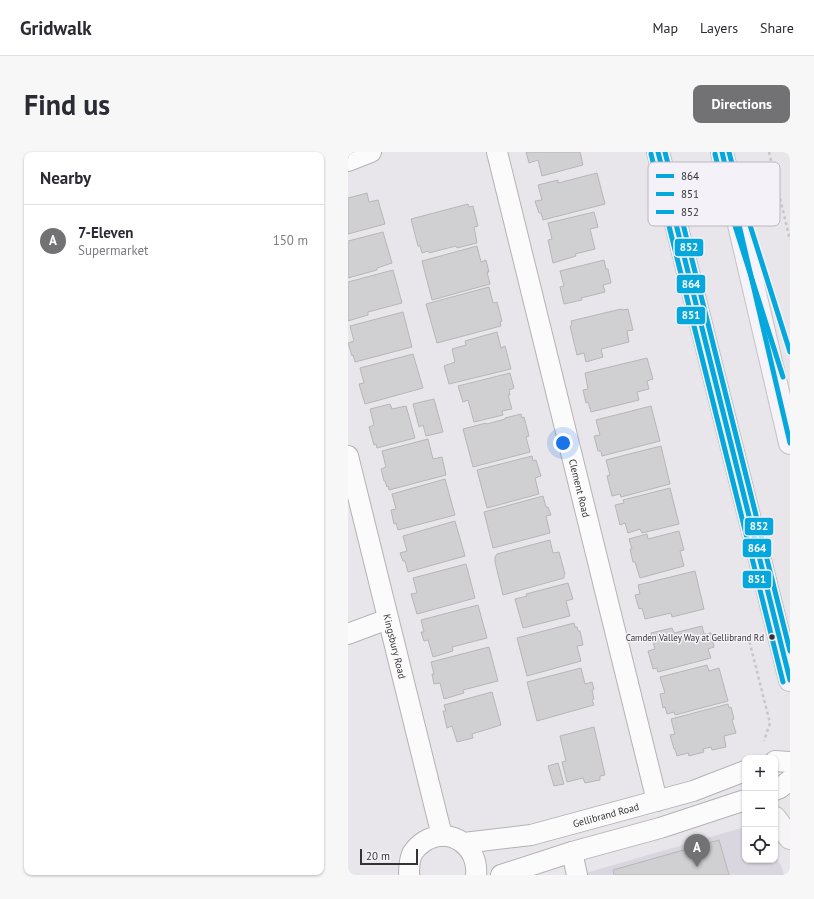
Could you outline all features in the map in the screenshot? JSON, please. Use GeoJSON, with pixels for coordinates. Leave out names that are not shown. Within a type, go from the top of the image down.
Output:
{"type":"FeatureCollection","features":[{"type":"Feature","properties":{"kind":"main road"},"geometry":{"type":"LineString","coordinates":[[658,152],[661,162]]}},
{"type":"Feature","properties":{"kind":"main road"},"geometry":{"type":"LineString","coordinates":[[722,152],[724,162]]}},
{"type":"Feature","properties":{"kind":"main road"},"geometry":{"type":"LineString","coordinates":[[678,226],[790,680]]}},
{"type":"Feature","properties":{"kind":"main road"},"geometry":{"type":"LineString","coordinates":[[739,226],[790,443]]}},
{"type":"Feature","properties":{"kind":"main road"},"geometry":{"type":"LineString","coordinates":[[742,226],[790,375]]}},
{"type":"Feature","properties":{"kind":"main road"},"geometry":{"type":"LineString","coordinates":[[778,822],[790,838]]}},
{"type":"Feature","properties":{"kind":"street"},"geometry":{"type":"LineString","coordinates":[[348,162],[371,152]]}},
{"type":"Feature","properties":{"kind":"street","name":"Clement Road"},"geometry":{"type":"LineString","coordinates":[[497,152],[657,801]]}},
{"type":"Feature","properties":{"kind":"street","name":"Kingsbury Road"},"geometry":{"type":"LineString","coordinates":[[348,456],[442,836]]}},
{"type":"Feature","properties":{"kind":"street"},"geometry":{"type":"LineString","coordinates":[[348,634],[388,619]]}},
{"type":"Feature","properties":{"kind":"street"},"geometry":{"type":"LineString","coordinates":[[778,761],[790,762]]}},
{"type":"Feature","properties":{"kind":"street","name":"Gellibrand Road"},"geometry":{"type":"LineString","coordinates":[[464,843],[531,835],[693,791],[742,772]]}},
{"type":"Feature","properties":{"kind":"street"},"geometry":{"type":"LineString","coordinates":[[778,789],[790,780]]}},
{"type":"Feature","properties":{"kind":"street"},"geometry":{"type":"LineString","coordinates":[[501,875],[572,852],[660,828],[742,801]]}},
{"type":"Feature","properties":{"kind":"street"},"geometry":{"type":"LineString","coordinates":[[409,875],[409,864],[413,853],[420,844],[430,838],[442,836],[453,838],[464,843],[472,852],[476,863],[476,875]]}},
{"type":"Feature","properties":{"kind":"street"},"geometry":{"type":"LineString","coordinates":[[572,852],[577,875]]}},
{"type":"Feature","properties":{"kind":"path"},"geometry":{"type":"LineString","coordinates":[[768,152],[770,162]]}},
{"type":"Feature","properties":{"kind":"path"},"geometry":{"type":"LineString","coordinates":[[780,200],[790,240]]}},
{"type":"Feature","properties":{"kind":"path"},"geometry":{"type":"LineString","coordinates":[[748,636],[770,723],[764,742]]}},
{"type":"Feature","properties":{"kind":"shaded area"},"geometry":{"type":"Polygon","coordinates":[[[742,828],[742,863],[778,863],[778,861],[784,875],[579,875],[742,828]]]}},
{"type":"Feature","properties":{"kind":"building"},"geometry":{"type":"Polygon","coordinates":[[[526,152],[580,152],[583,165],[542,176],[538,160],[529,163],[526,152]]]}},
{"type":"Feature","properties":{"kind":"building"},"geometry":{"type":"Polygon","coordinates":[[[597,173],[605,204],[543,220],[535,201],[542,200],[538,185],[558,180],[558,183],[597,173]]]}},
{"type":"Feature","properties":{"kind":"building"},"geometry":{"type":"Polygon","coordinates":[[[367,193],[369,202],[378,200],[385,224],[348,234],[348,198],[367,193]]]}},
{"type":"Feature","properties":{"kind":"building"},"geometry":{"type":"Polygon","coordinates":[[[468,204],[469,207],[473,206],[478,226],[474,227],[477,243],[457,248],[456,246],[429,253],[428,251],[422,253],[420,246],[418,246],[411,219],[468,204]]]}},
{"type":"Feature","properties":{"kind":"building"},"geometry":{"type":"Polygon","coordinates":[[[594,212],[598,227],[590,229],[595,249],[575,254],[576,256],[553,263],[548,240],[552,239],[548,223],[594,212]]]}},
{"type":"Feature","properties":{"kind":"building"},"geometry":{"type":"Polygon","coordinates":[[[383,232],[392,263],[377,268],[377,270],[348,278],[348,241],[383,232]]]}},
{"type":"Feature","properties":{"kind":"building"},"geometry":{"type":"Polygon","coordinates":[[[477,246],[481,262],[486,260],[490,284],[432,300],[422,261],[477,246]]]}},
{"type":"Feature","properties":{"kind":"building"},"geometry":{"type":"Polygon","coordinates":[[[604,260],[606,269],[608,269],[611,283],[603,285],[605,292],[581,298],[582,300],[564,304],[560,287],[564,286],[560,271],[604,260]]]}},
{"type":"Feature","properties":{"kind":"building"},"geometry":{"type":"Polygon","coordinates":[[[393,270],[402,303],[368,312],[368,315],[348,321],[348,282],[393,270]]]}},
{"type":"Feature","properties":{"kind":"building"},"geometry":{"type":"Polygon","coordinates":[[[489,287],[493,303],[497,302],[502,321],[500,322],[501,326],[437,343],[426,304],[489,287]]]}},
{"type":"Feature","properties":{"kind":"building"},"geometry":{"type":"Polygon","coordinates":[[[621,309],[628,309],[633,330],[627,331],[629,342],[601,349],[603,357],[586,362],[584,353],[577,355],[570,326],[572,325],[571,321],[621,309]]]}},
{"type":"Feature","properties":{"kind":"building"},"geometry":{"type":"Polygon","coordinates":[[[403,312],[412,347],[355,362],[348,343],[354,341],[350,326],[403,312]]]}},
{"type":"Feature","properties":{"kind":"building"},"geometry":{"type":"Polygon","coordinates":[[[497,332],[501,348],[505,346],[511,369],[449,384],[444,366],[455,362],[452,349],[466,345],[465,341],[497,332]]]}},
{"type":"Feature","properties":{"kind":"building"},"geometry":{"type":"Polygon","coordinates":[[[413,354],[423,388],[365,404],[359,384],[364,383],[360,368],[413,354]]]}},
{"type":"Feature","properties":{"kind":"building"},"geometry":{"type":"Polygon","coordinates":[[[647,358],[653,379],[647,381],[649,389],[637,392],[639,400],[591,412],[588,402],[586,403],[583,390],[588,389],[585,373],[647,358]]]}},
{"type":"Feature","properties":{"kind":"building"},"geometry":{"type":"Polygon","coordinates":[[[510,373],[514,388],[509,390],[510,395],[508,395],[512,409],[502,411],[503,415],[474,422],[468,400],[463,402],[458,386],[510,373]]]}},
{"type":"Feature","properties":{"kind":"building"},"geometry":{"type":"Polygon","coordinates":[[[434,399],[443,432],[426,436],[423,425],[419,427],[413,404],[434,399]]]}},
{"type":"Feature","properties":{"kind":"building"},"geometry":{"type":"Polygon","coordinates":[[[390,404],[392,409],[406,406],[415,438],[377,448],[376,444],[374,445],[369,427],[374,425],[370,409],[390,404]]]}},
{"type":"Feature","properties":{"kind":"building"},"geometry":{"type":"Polygon","coordinates":[[[651,406],[660,441],[602,456],[601,451],[598,451],[594,436],[600,435],[596,420],[651,406]]]}},
{"type":"Feature","properties":{"kind":"building"},"geometry":{"type":"Polygon","coordinates":[[[521,414],[522,418],[524,417],[529,436],[526,437],[530,452],[473,467],[463,429],[521,414]]]}},
{"type":"Feature","properties":{"kind":"building"},"geometry":{"type":"Polygon","coordinates":[[[428,439],[433,459],[442,457],[446,475],[389,490],[384,481],[381,469],[386,467],[382,451],[428,439]]]}},
{"type":"Feature","properties":{"kind":"building"},"geometry":{"type":"Polygon","coordinates":[[[661,446],[670,484],[621,497],[620,494],[612,496],[607,476],[610,475],[606,460],[661,446]]]}},
{"type":"Feature","properties":{"kind":"building"},"geometry":{"type":"Polygon","coordinates":[[[532,456],[533,461],[536,460],[541,476],[535,478],[539,494],[487,508],[477,470],[532,456]]]}},
{"type":"Feature","properties":{"kind":"building"},"geometry":{"type":"Polygon","coordinates":[[[445,479],[455,515],[398,530],[396,523],[394,524],[391,510],[396,509],[392,494],[445,479]]]}},
{"type":"Feature","properties":{"kind":"building"},"geometry":{"type":"Polygon","coordinates":[[[670,488],[679,524],[642,533],[640,529],[628,533],[625,523],[620,525],[615,505],[624,503],[623,500],[670,488]]]}},
{"type":"Feature","properties":{"kind":"building"},"geometry":{"type":"Polygon","coordinates":[[[543,496],[546,507],[548,507],[551,515],[546,516],[550,533],[493,548],[484,512],[543,496]]]}},
{"type":"Feature","properties":{"kind":"building"},"geometry":{"type":"Polygon","coordinates":[[[455,521],[465,556],[408,572],[405,561],[403,561],[400,553],[407,551],[403,536],[455,521]]]}},
{"type":"Feature","properties":{"kind":"building"},"geometry":{"type":"Polygon","coordinates":[[[679,531],[684,550],[680,551],[684,566],[640,578],[635,562],[633,562],[630,549],[632,549],[629,539],[647,534],[648,539],[679,531]]]}},
{"type":"Feature","properties":{"kind":"building"},"geometry":{"type":"Polygon","coordinates":[[[550,540],[553,553],[559,552],[565,574],[564,578],[503,595],[495,562],[495,557],[497,554],[550,540]]]}},
{"type":"Feature","properties":{"kind":"building"},"geometry":{"type":"Polygon","coordinates":[[[466,564],[475,598],[417,614],[411,594],[417,593],[413,578],[466,564]]]}},
{"type":"Feature","properties":{"kind":"building"},"geometry":{"type":"Polygon","coordinates":[[[695,571],[704,609],[672,617],[671,613],[645,619],[642,608],[639,609],[635,595],[640,594],[638,585],[695,571]]]}},
{"type":"Feature","properties":{"kind":"building"},"geometry":{"type":"Polygon","coordinates":[[[568,583],[573,599],[566,601],[570,616],[523,628],[515,599],[527,596],[526,594],[568,583]]]}},
{"type":"Feature","properties":{"kind":"building"},"geometry":{"type":"Polygon","coordinates":[[[478,605],[487,638],[452,647],[453,651],[433,657],[428,640],[424,641],[421,632],[424,632],[421,620],[478,605]]]}},
{"type":"Feature","properties":{"kind":"building"},"geometry":{"type":"Polygon","coordinates":[[[574,623],[578,631],[580,631],[583,645],[577,646],[581,661],[527,676],[517,638],[574,623]]]}},
{"type":"Feature","properties":{"kind":"building"},"geometry":{"type":"Polygon","coordinates":[[[702,626],[704,634],[711,633],[714,647],[708,649],[711,658],[658,672],[657,668],[653,669],[648,651],[655,649],[651,633],[672,628],[674,633],[702,626]]]}},
{"type":"Feature","properties":{"kind":"building"},"geometry":{"type":"Polygon","coordinates":[[[489,647],[498,681],[463,690],[464,693],[444,699],[440,683],[434,684],[432,674],[434,674],[431,662],[489,647]]]}},
{"type":"Feature","properties":{"kind":"building"},"geometry":{"type":"Polygon","coordinates":[[[707,665],[709,671],[719,668],[728,701],[675,715],[674,712],[667,714],[665,707],[663,708],[660,694],[665,693],[660,677],[707,665]]]}},
{"type":"Feature","properties":{"kind":"building"},"geometry":{"type":"Polygon","coordinates":[[[581,668],[585,684],[592,682],[594,699],[592,700],[594,705],[537,721],[527,682],[581,668]]]}},
{"type":"Feature","properties":{"kind":"building"},"geometry":{"type":"Polygon","coordinates":[[[492,692],[501,725],[472,734],[473,738],[457,742],[452,726],[447,728],[443,711],[446,711],[444,705],[492,692]]]}},
{"type":"Feature","properties":{"kind":"building"},"geometry":{"type":"Polygon","coordinates":[[[728,704],[729,708],[731,707],[734,719],[732,720],[736,733],[724,736],[726,747],[712,750],[711,747],[703,749],[704,752],[689,756],[688,753],[677,756],[670,735],[675,734],[671,719],[728,704]]]}},
{"type":"Feature","properties":{"kind":"building"},"geometry":{"type":"Polygon","coordinates":[[[594,727],[605,775],[600,776],[600,780],[585,783],[583,778],[567,782],[562,762],[566,761],[560,736],[594,727]]]}},
{"type":"Feature","properties":{"kind":"building"},"geometry":{"type":"Polygon","coordinates":[[[558,763],[564,784],[554,786],[548,766],[558,763]]]}},
{"type":"Feature","properties":{"kind":"building"},"geometry":{"type":"Polygon","coordinates":[[[719,840],[729,875],[614,875],[613,870],[719,840]]]}},
{"type":"Feature","properties":{"kind":"transit line","name":"864"},"geometry":{"type":"LineString","coordinates":[[658,152],[660,162]]}},
{"type":"Feature","properties":{"kind":"transit line","name":"852"},"geometry":{"type":"LineString","coordinates":[[665,152],[668,162]]}},
{"type":"Feature","properties":{"kind":"transit line","name":"864"},"geometry":{"type":"LineString","coordinates":[[722,152],[724,162]]}},
{"type":"Feature","properties":{"kind":"transit line","name":"852"},"geometry":{"type":"LineString","coordinates":[[729,152],[732,162]]}},
{"type":"Feature","properties":{"kind":"transit line","name":"851"},"geometry":{"type":"LineString","coordinates":[[651,154],[653,162]]}},
{"type":"Feature","properties":{"kind":"transit line","name":"851"},"geometry":{"type":"LineString","coordinates":[[715,154],[717,162]]}},
{"type":"Feature","properties":{"kind":"transit line","name":"851"},"geometry":{"type":"LineString","coordinates":[[669,226],[783,682]]}},
{"type":"Feature","properties":{"kind":"transit line","name":"864"},"geometry":{"type":"LineString","coordinates":[[676,226],[790,680]]}},
{"type":"Feature","properties":{"kind":"transit line","name":"852"},"geometry":{"type":"LineString","coordinates":[[684,226],[790,651]]}},
{"type":"Feature","properties":{"kind":"transit line","name":"851"},"geometry":{"type":"LineString","coordinates":[[735,226],[783,377]]}},
{"type":"Feature","properties":{"kind":"transit line","name":"864"},"geometry":{"type":"LineString","coordinates":[[739,226],[790,443]]}},
{"type":"Feature","properties":{"kind":"transit line","name":"852"},"geometry":{"type":"LineString","coordinates":[[750,226],[790,352]]}},
{"type":"Feature","properties":{"kind":"place","name":"Camden Valley Way at Gellibrand Rd"},"geometry":{"type":"Point","coordinates":[772,637]}},
{"type":"Feature","properties":{"kind":"place","name":"7-Eleven"},"geometry":{"type":"Point","coordinates":[697,867]}}]}
